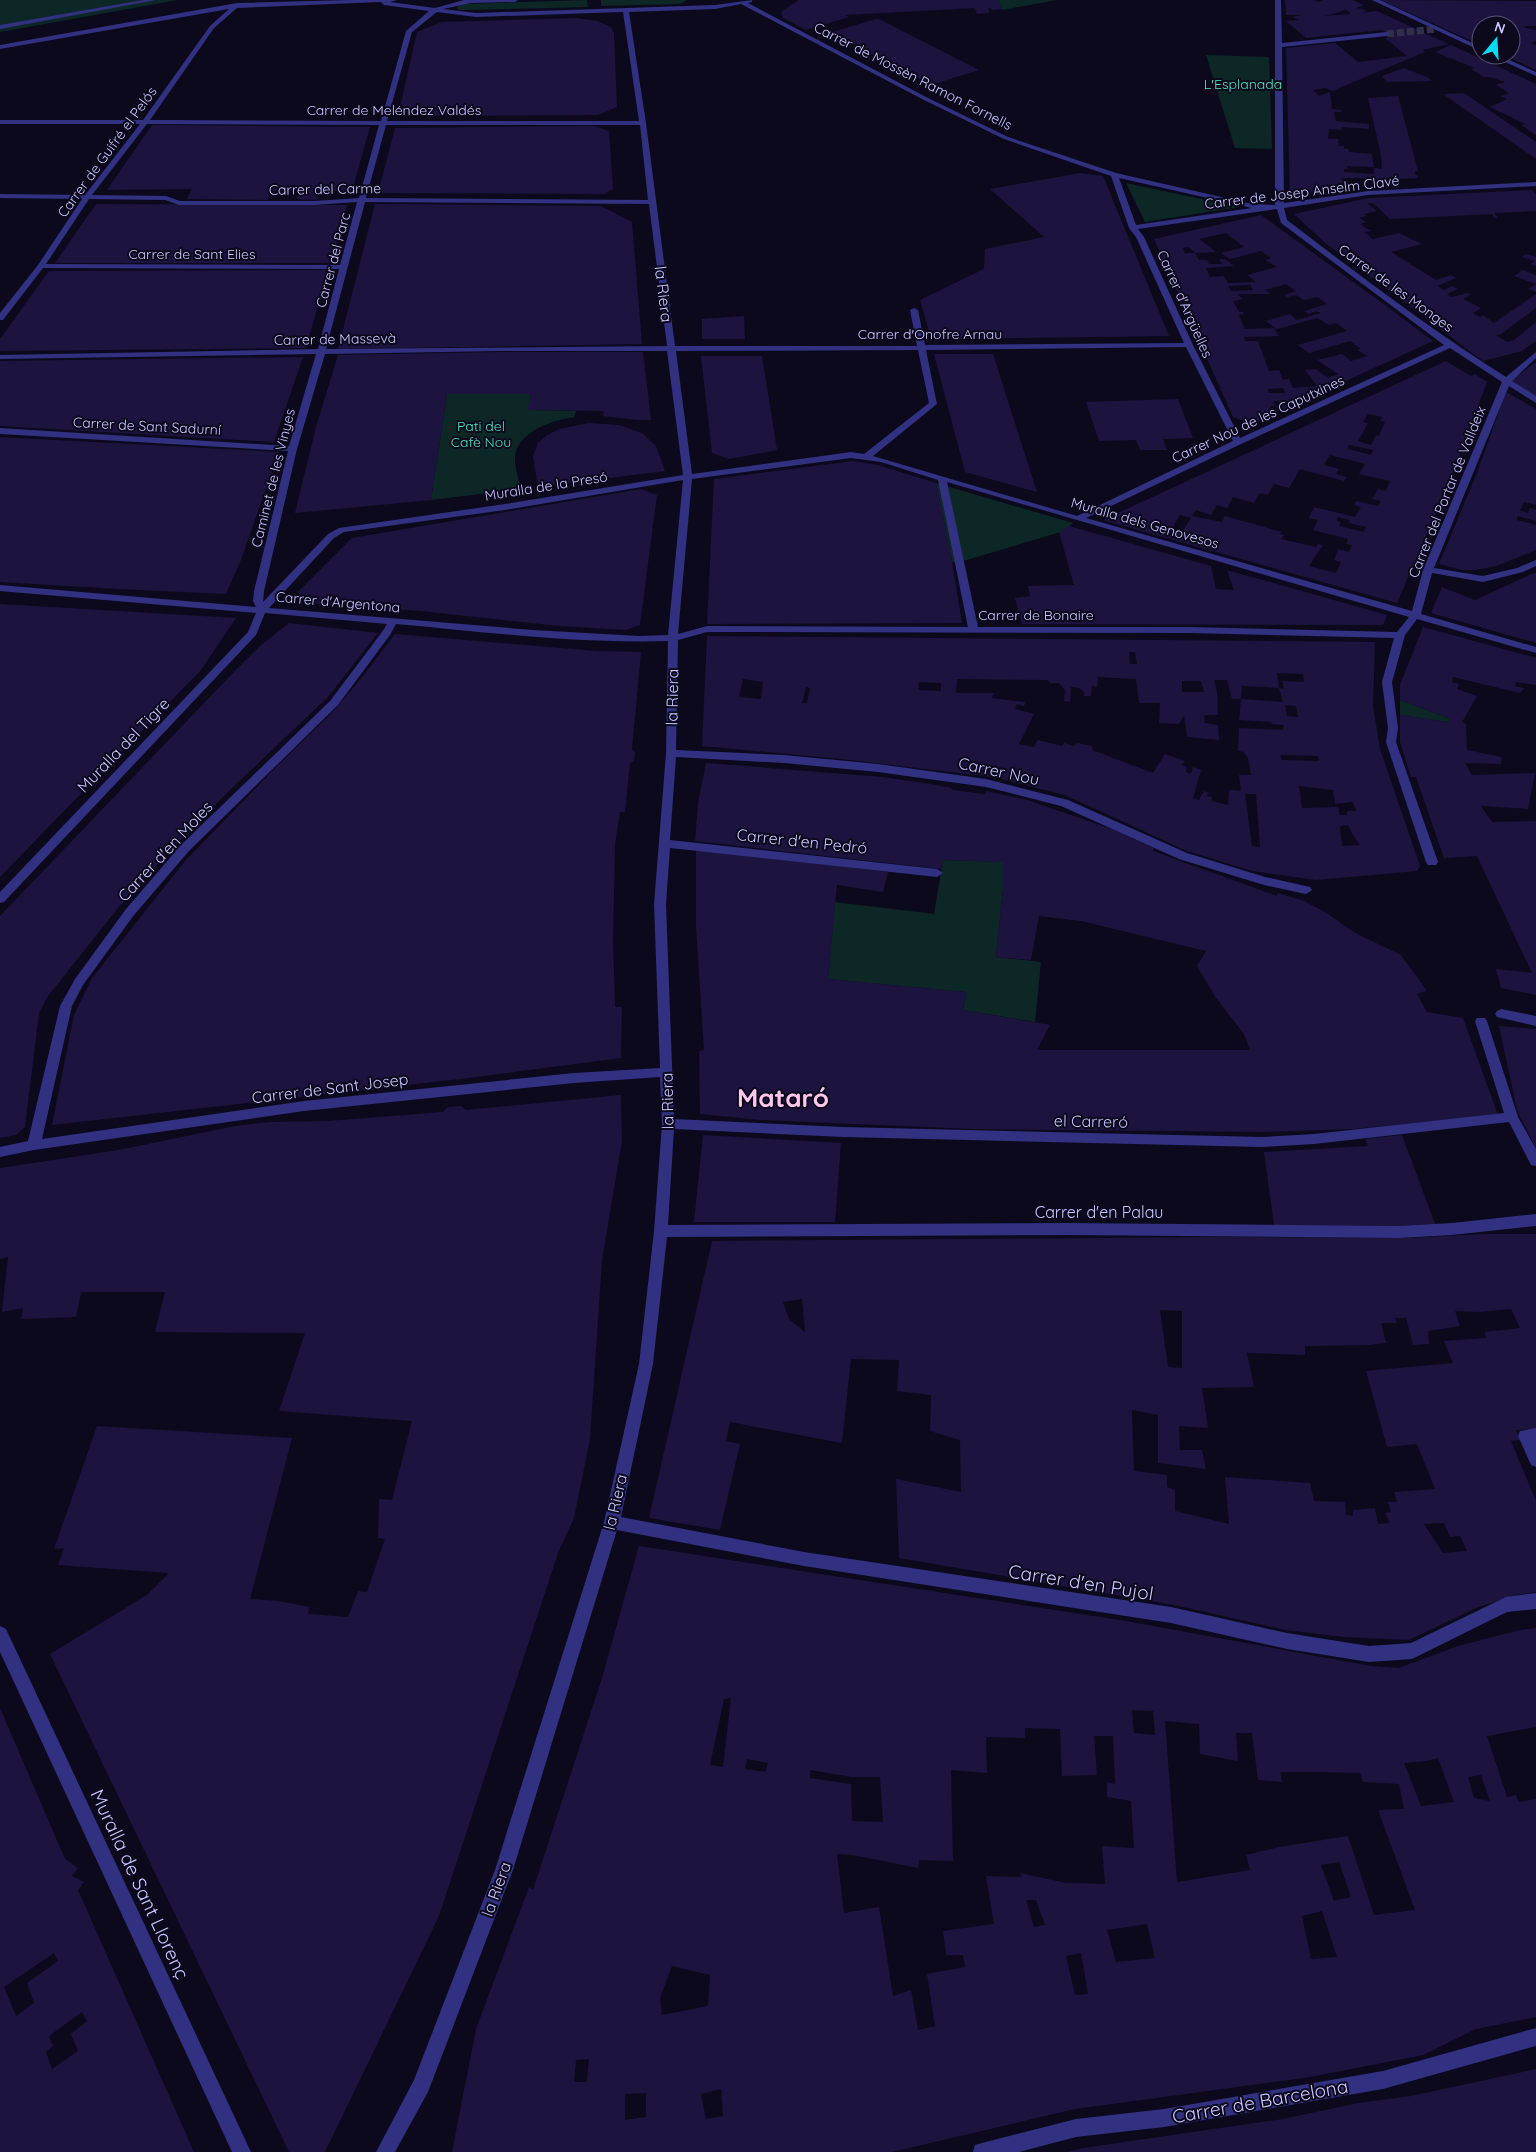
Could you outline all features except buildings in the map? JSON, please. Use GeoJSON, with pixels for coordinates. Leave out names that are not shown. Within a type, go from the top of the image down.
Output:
{"type":"FeatureCollection","features":[{"type":"Feature","properties":{"kind":"street"},"geometry":{"type":"LineString","coordinates":[[0,27],[153,0]]}},
{"type":"Feature","properties":{"kind":"street"},"geometry":{"type":"LineString","coordinates":[[0,47],[238,5],[394,0]]}},
{"type":"Feature","properties":{"kind":"street"},"geometry":{"type":"LineString","coordinates":[[434,10],[451,3],[480,0]]}},
{"type":"Feature","properties":{"kind":"street"},"geometry":{"type":"LineString","coordinates":[[468,1],[515,0]]}},
{"type":"Feature","properties":{"kind":"street"},"geometry":{"type":"LineString","coordinates":[[693,6],[697,0]]}},
{"type":"Feature","properties":{"kind":"street"},"geometry":{"type":"LineString","coordinates":[[661,9],[693,6],[712,0]]}},
{"type":"Feature","properties":{"kind":"street"},"geometry":{"type":"LineString","coordinates":[[377,1],[476,15],[715,7],[755,0]]}},
{"type":"Feature","properties":{"kind":"street"},"geometry":{"type":"LineString","coordinates":[[1278,0],[1280,207]]}},
{"type":"Feature","properties":{"kind":"street"},"geometry":{"type":"LineString","coordinates":[[1375,0],[1471,44]]}},
{"type":"Feature","properties":{"kind":"street","name":"Carrer de Mossèn Ramon Fornells"},"geometry":{"type":"LineString","coordinates":[[743,3],[926,99],[1006,138],[1114,175],[1252,206],[1280,207]]}},
{"type":"Feature","properties":{"kind":"street","name":"Carrer de Guifré el Pelós"},"geometry":{"type":"LineString","coordinates":[[0,318],[4,308],[41,266],[87,197],[145,122],[212,27],[238,5]]}},
{"type":"Feature","properties":{"kind":"street","name":"Carrer del Parc"},"geometry":{"type":"LineString","coordinates":[[321,353],[361,200],[409,30],[419,20],[434,10]]}},
{"type":"Feature","properties":{"kind":"street","name":"la Riera"},"geometry":{"type":"LineString","coordinates":[[385,2152],[421,2085],[504,1870],[612,1522],[646,1364],[661,1231],[668,1124],[660,904],[663,842],[671,753],[673,638],[688,477],[652,202],[644,123],[626,11]]}},
{"type":"Feature","properties":{"kind":"street"},"geometry":{"type":"LineString","coordinates":[[1278,44],[1387,34]]}},
{"type":"Feature","properties":{"kind":"street"},"geometry":{"type":"LineString","coordinates":[[1516,65],[1536,74]]}},
{"type":"Feature","properties":{"kind":"street","name":"Carrer de Meléndez Valdés"},"geometry":{"type":"LineString","coordinates":[[0,122],[644,123]]}},
{"type":"Feature","properties":{"kind":"street","name":"Carrer d'Argüelles"},"geometry":{"type":"LineString","coordinates":[[1114,175],[1132,228],[1140,237],[1189,345],[1238,442]]}},
{"type":"Feature","properties":{"kind":"street","name":"Carrer de Josep Anselm Clavé"},"geometry":{"type":"LineString","coordinates":[[1132,228],[1368,193],[1536,184]]}},
{"type":"Feature","properties":{"kind":"street","name":"Carrer del Carme"},"geometry":{"type":"LineString","coordinates":[[0,196],[166,198],[179,203],[314,203],[361,200],[652,202]]}},
{"type":"Feature","properties":{"kind":"street","name":"Carrer de les Monges"},"geometry":{"type":"LineString","coordinates":[[1280,207],[1284,221],[1349,271],[1450,345],[1536,400]]}},
{"type":"Feature","properties":{"kind":"street","name":"Carrer de Sant Elies"},"geometry":{"type":"LineString","coordinates":[[41,266],[343,267]]}},
{"type":"Feature","properties":{"kind":"street"},"geometry":{"type":"LineString","coordinates":[[867,456],[933,404],[914,310]]}},
{"type":"Feature","properties":{"kind":"street","name":"Carrer d'Onofre Arnau"},"geometry":{"type":"LineString","coordinates":[[671,348],[1189,345]]}},
{"type":"Feature","properties":{"kind":"street","name":"Carrer Nou de les Caputxines"},"geometry":{"type":"LineString","coordinates":[[1078,519],[1238,442],[1450,345]]}},
{"type":"Feature","properties":{"kind":"street","name":"Carrer de Massevà"},"geometry":{"type":"LineString","coordinates":[[0,357],[671,348]]}},
{"type":"Feature","properties":{"kind":"street","name":"Caminet de les Vinyes"},"geometry":{"type":"LineString","coordinates":[[262,609],[258,601],[259,591],[293,449],[321,353]]}},
{"type":"Feature","properties":{"kind":"street"},"geometry":{"type":"LineString","coordinates":[[1506,382],[1536,354]]}},
{"type":"Feature","properties":{"kind":"street","name":"Carrer del Portar de Valldeix"},"geometry":{"type":"LineString","coordinates":[[1416,614],[1428,570],[1506,382]]}},
{"type":"Feature","properties":{"kind":"street","name":"Carrer de Sant Sadurní"},"geometry":{"type":"LineString","coordinates":[[0,432],[293,449]]}},
{"type":"Feature","properties":{"kind":"street","name":"Muralla de la Presó"},"geometry":{"type":"LineString","coordinates":[[262,609],[331,536],[342,530],[851,454],[867,456]]}},
{"type":"Feature","properties":{"kind":"street","name":"Muralla dels Genovesos"},"geometry":{"type":"LineString","coordinates":[[867,456],[1078,519],[1416,614],[1536,650]]}},
{"type":"Feature","properties":{"kind":"street"},"geometry":{"type":"LineString","coordinates":[[942,479],[973,628]]}},
{"type":"Feature","properties":{"kind":"street"},"geometry":{"type":"LineString","coordinates":[[1428,570],[1483,579],[1520,570],[1536,563]]}},
{"type":"Feature","properties":{"kind":"street","name":"Carrer d'Argentona"},"geometry":{"type":"LineString","coordinates":[[0,588],[620,638],[673,638]]}},
{"type":"Feature","properties":{"kind":"street","name":"Muralla del Tigre"},"geometry":{"type":"LineString","coordinates":[[0,899],[253,633],[262,609]]}},
{"type":"Feature","properties":{"kind":"street"},"geometry":{"type":"LineString","coordinates":[[1416,614],[1400,635],[1387,682],[1393,728],[1391,742],[1432,862]]}},
{"type":"Feature","properties":{"kind":"street","name":"Carrer d'en Moles"},"geometry":{"type":"LineString","coordinates":[[34,1145],[66,1006],[79,982],[130,912],[185,848],[334,703],[387,633],[393,621]]}},
{"type":"Feature","properties":{"kind":"street","name":"Carrer de Bonaire"},"geometry":{"type":"LineString","coordinates":[[673,638],[707,629],[973,628],[1188,630],[1400,635]]}},
{"type":"Feature","properties":{"kind":"street","name":"Carrer Nou"},"geometry":{"type":"LineString","coordinates":[[671,753],[793,760],[878,768],[986,783],[1064,803],[1183,856],[1264,881],[1306,890]]}},
{"type":"Feature","properties":{"kind":"street","name":"Carrer d'en Pedró"},"geometry":{"type":"LineString","coordinates":[[663,842],[937,873]]}},
{"type":"Feature","properties":{"kind":"street"},"geometry":{"type":"LineString","coordinates":[[1501,1014],[1536,1021]]}},
{"type":"Feature","properties":{"kind":"street"},"geometry":{"type":"LineString","coordinates":[[1481,1021],[1512,1117],[1536,1161]]}},
{"type":"Feature","properties":{"kind":"street","name":"Carrer de Sant Josep"},"geometry":{"type":"LineString","coordinates":[[0,1152],[34,1145],[304,1106],[574,1078],[666,1072]]}},
{"type":"Feature","properties":{"kind":"street","name":"el Carreró"},"geometry":{"type":"LineString","coordinates":[[668,1124],[702,1124],[843,1132],[1262,1142],[1314,1139],[1512,1117]]}},
{"type":"Feature","properties":{"kind":"street","name":"Carrer d'en Palau"},"geometry":{"type":"LineString","coordinates":[[661,1231],[1066,1229],[1399,1232],[1536,1220]]}},
{"type":"Feature","properties":{"kind":"street"},"geometry":{"type":"LineString","coordinates":[[1536,1436],[1525,1436],[1536,1460]]}},
{"type":"Feature","properties":{"kind":"street","name":"Carrer d'en Pujol"},"geometry":{"type":"LineString","coordinates":[[612,1522],[804,1560],[1171,1616],[1287,1641],[1369,1654],[1412,1651],[1506,1606],[1536,1601]]}},
{"type":"Feature","properties":{"kind":"street","name":"Muralla de Sant Llorenç"},"geometry":{"type":"LineString","coordinates":[[0,1634],[242,2152]]}},
{"type":"Feature","properties":{"kind":"street","name":"Carrer de Barcelona"},"geometry":{"type":"LineString","coordinates":[[982,2152],[1076,2128],[1164,2118],[1383,2080],[1536,2037]]}},
{"type":"Feature","properties":{"kind":"green space"},"geometry":{"type":"Polygon","coordinates":[[[0,0],[178,0],[0,32],[0,0]]]}},
{"type":"Feature","properties":{"kind":"green space"},"geometry":{"type":"Polygon","coordinates":[[[587,0],[588,7],[458,10],[457,7],[463,4],[587,0]]]}},
{"type":"Feature","properties":{"kind":"green space"},"geometry":{"type":"Polygon","coordinates":[[[601,0],[687,0],[680,4],[601,6],[601,0]]]}},
{"type":"Feature","properties":{"kind":"green space"},"geometry":{"type":"Polygon","coordinates":[[[998,0],[1057,0],[1002,10],[998,0]]]}},
{"type":"Feature","properties":{"kind":"green space","name":"L'Esplanada"},"geometry":{"type":"Polygon","coordinates":[[[1206,55],[1269,57],[1272,149],[1235,148],[1206,55]]]}},
{"type":"Feature","properties":{"kind":"green space"},"geometry":{"type":"Polygon","coordinates":[[[1126,183],[1239,207],[1145,222],[1126,183]]]}},
{"type":"Feature","properties":{"kind":"green space","name":"Pati del Cafè Nou"},"geometry":{"type":"Polygon","coordinates":[[[447,394],[530,394],[529,410],[576,411],[574,417],[546,424],[521,441],[515,459],[521,489],[431,500],[447,394]]]}},
{"type":"Feature","properties":{"kind":"green space"},"geometry":{"type":"Polygon","coordinates":[[[936,483],[1073,523],[1064,531],[967,560],[952,562],[936,483]]]}},
{"type":"Feature","properties":{"kind":"green space"},"geometry":{"type":"Polygon","coordinates":[[[1400,700],[1451,719],[1448,722],[1400,715],[1400,700]]]}},
{"type":"Feature","properties":{"kind":"green space"},"geometry":{"type":"Polygon","coordinates":[[[943,860],[1003,862],[1003,889],[996,957],[1041,962],[1035,1022],[963,1010],[966,992],[828,979],[835,902],[934,914],[943,860]]]}},
{"type":"Feature","properties":{"kind":"tunnel"},"geometry":{"type":"LineString","coordinates":[[1387,34],[1436,29]]}},
{"type":"Feature","properties":{"kind":"district","name":"Mataró"},"geometry":{"type":"Point","coordinates":[783,1098]}}]}
